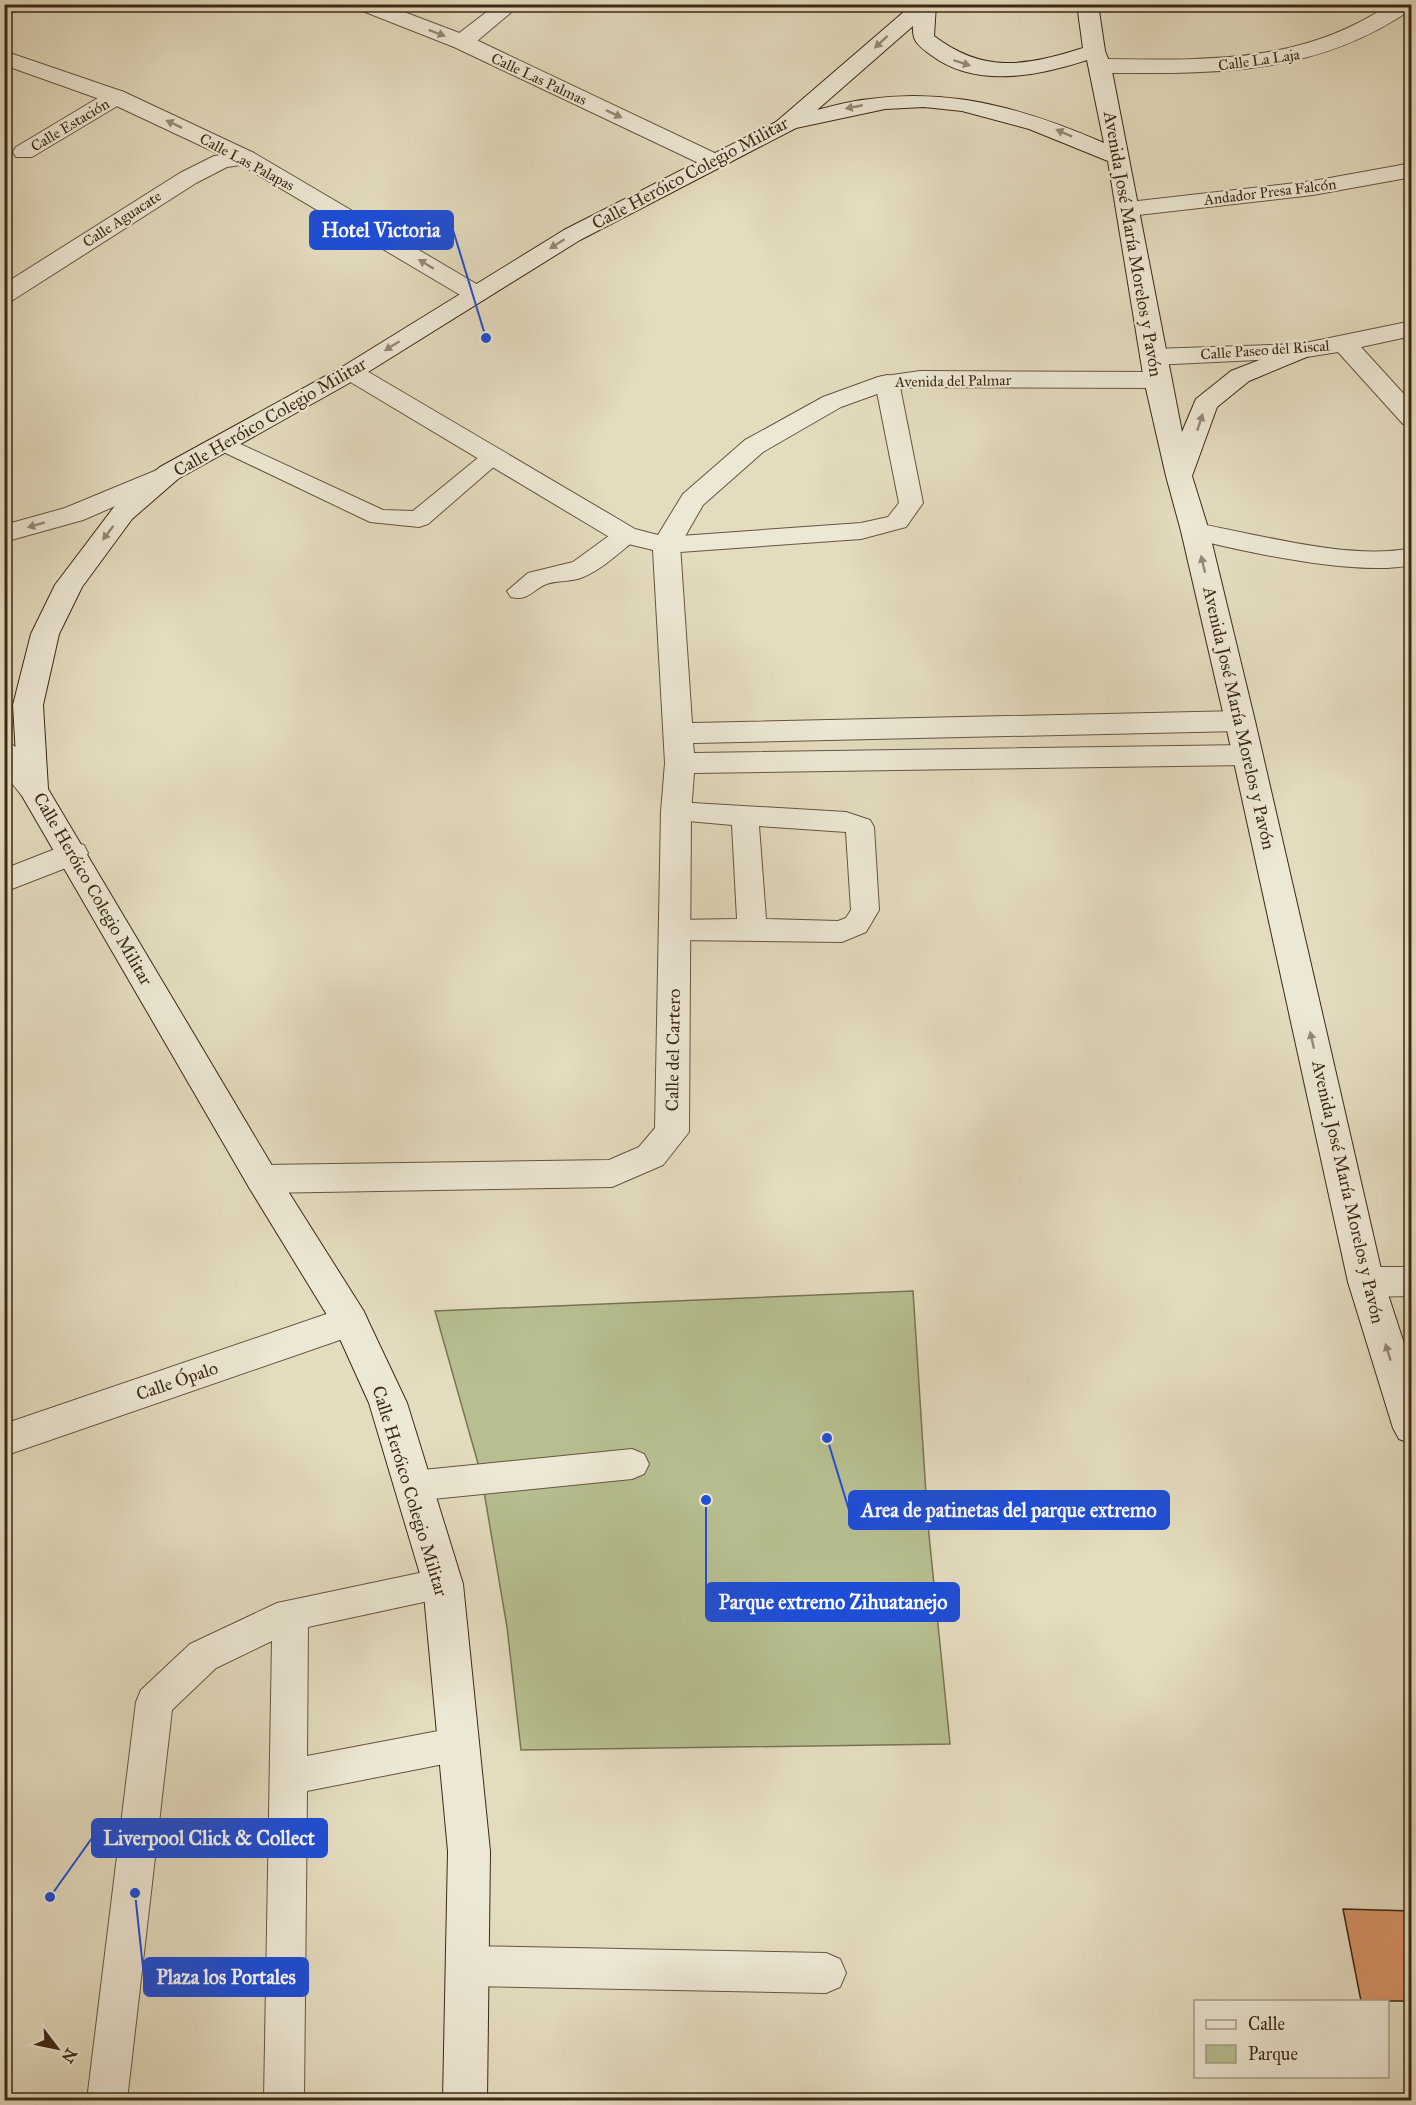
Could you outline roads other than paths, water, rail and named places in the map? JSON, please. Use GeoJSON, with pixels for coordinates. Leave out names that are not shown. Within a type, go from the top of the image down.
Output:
{"type":"FeatureCollection","features":[{"type":"Feature","properties":{"kind":"street"},"geometry":{"type":"LineString","coordinates":[[4,10],[16,4]]}},
{"type":"Feature","properties":{"kind":"street","name":"Calle Las Palmas"},"geometry":{"type":"LineString","coordinates":[[362,4],[462,42],[713,161]]}},
{"type":"Feature","properties":{"kind":"street"},"geometry":{"type":"LineString","coordinates":[[462,42],[512,4]]}},
{"type":"Feature","properties":{"kind":"street","name":"Avenida José María Morelos y Pavón"},"geometry":{"type":"LineString","coordinates":[[1087,4],[1129,209],[1155,369],[1179,476],[1195,531],[1248,754],[1366,1282],[1412,1428]]}},
{"type":"Feature","properties":{"kind":"street","name":"Calle La Laja"},"geometry":{"type":"LineString","coordinates":[[925,6],[923,38],[942,56],[977,68],[1012,72],[1097,59],[1212,66],[1316,52],[1381,24],[1405,4]]}},
{"type":"Feature","properties":{"kind":"street","name":"Calle Heróico Colegio Militar"},"geometry":{"type":"LineString","coordinates":[[465,2100],[470,1851],[442,1584],[388,1403],[350,1321],[262,1179],[73,853],[33,789],[28,705],[45,634],[75,576],[123,513],[169,473],[351,372],[572,235],[713,161],[784,127],[925,6]]}},
{"type":"Feature","properties":{"kind":"street","name":"Calle Las Palapas"},"geometry":{"type":"LineString","coordinates":[[8,62],[116,97],[246,158],[476,294]]}},
{"type":"Feature","properties":{"kind":"street","name":"Calle Estación"},"geometry":{"type":"LineString","coordinates":[[24,152],[116,97]]}},
{"type":"Feature","properties":{"kind":"street"},"geometry":{"type":"LineString","coordinates":[[784,127],[824,113],[872,104],[927,100],[968,103],[1053,128],[1118,157]]}},
{"type":"Feature","properties":{"kind":"street","name":"Calle Aguacate"},"geometry":{"type":"LineString","coordinates":[[4,295],[188,178],[222,161],[246,158]]}},
{"type":"Feature","properties":{"kind":"street","name":"Andador Presa Falcón"},"geometry":{"type":"LineString","coordinates":[[1129,209],[1313,188],[1412,170]]}},
{"type":"Feature","properties":{"kind":"street","name":"Calle Paseo del Riscal"},"geometry":{"type":"LineString","coordinates":[[1155,369],[1344,344],[1412,328]]}},
{"type":"Feature","properties":{"kind":"street"},"geometry":{"type":"LineString","coordinates":[[1344,344],[1412,419]]}},
{"type":"Feature","properties":{"kind":"street"},"geometry":{"type":"LineString","coordinates":[[1179,476],[1205,404],[1240,376],[1300,351]]}},
{"type":"Feature","properties":{"kind":"street","name":"Avenida del Palmar"},"geometry":{"type":"LineString","coordinates":[[666,545],[692,500],[754,446],[832,402],[888,382],[1155,369]]}},
{"type":"Feature","properties":{"kind":"street"},"geometry":{"type":"LineString","coordinates":[[351,372],[492,458],[626,535],[666,545]]}},
{"type":"Feature","properties":{"kind":"street"},"geometry":{"type":"LineString","coordinates":[[4,534],[74,514],[169,473]]}},
{"type":"Feature","properties":{"kind":"street"},"geometry":{"type":"LineString","coordinates":[[1195,531],[1341,557],[1396,561],[1412,556]]}},
{"type":"Feature","properties":{"kind":"street","name":"Calle del Cartero"},"geometry":{"type":"LineString","coordinates":[[262,1179],[612,1173],[651,1156],[672,1132],[676,812],[680,748],[666,545]]}},
{"type":"Feature","properties":{"kind":"street"},"geometry":{"type":"LineString","coordinates":[[680,748],[1240,721]]}},
{"type":"Feature","properties":{"kind":"street"},"geometry":{"type":"LineString","coordinates":[[680,748],[1248,754]]}},
{"type":"Feature","properties":{"kind":"street"},"geometry":{"type":"LineString","coordinates":[[4,751],[33,789]]}},
{"type":"Feature","properties":{"kind":"street"},"geometry":{"type":"LineString","coordinates":[[4,880],[73,853]]}},
{"type":"Feature","properties":{"kind":"street"},"geometry":{"type":"LineString","coordinates":[[1366,1282],[1412,1281]]}},
{"type":"Feature","properties":{"kind":"street","name":"Calle Ópalo"},"geometry":{"type":"LineString","coordinates":[[4,1440],[350,1321]]}},
{"type":"Feature","properties":{"kind":"lane"},"geometry":{"type":"LineString","coordinates":[[666,545],[861,531],[897,522],[911,503],[888,382]]}},
{"type":"Feature","properties":{"kind":"lane"},"geometry":{"type":"LineString","coordinates":[[223,443],[379,517],[419,519],[492,458]]}},
{"type":"Feature","properties":{"kind":"lane"},"geometry":{"type":"LineString","coordinates":[[520,591],[544,573],[563,574],[577,570],[626,535]]}},
{"type":"Feature","properties":{"kind":"lane"},"geometry":{"type":"LineString","coordinates":[[675,930],[752,929],[843,932],[856,925],[865,910],[860,827],[846,822],[676,812]]}},
{"type":"Feature","properties":{"kind":"lane"},"geometry":{"type":"LineString","coordinates":[[744,816],[752,929]]}},
{"type":"Feature","properties":{"kind":"lane"},"geometry":{"type":"LineString","coordinates":[[413,1486],[632,1464]]}},
{"type":"Feature","properties":{"kind":"lane"},"geometry":{"type":"LineString","coordinates":[[107,2100],[154,1702],[203,1656],[290,1614],[442,1584]]}},
{"type":"Feature","properties":{"kind":"lane"},"geometry":{"type":"LineString","coordinates":[[284,2100],[290,1614]]}},
{"type":"Feature","properties":{"kind":"lane"},"geometry":{"type":"LineString","coordinates":[[288,1777],[459,1744]]}},
{"type":"Feature","properties":{"kind":"lane"},"geometry":{"type":"LineString","coordinates":[[467,1966],[826,1973]]}},
{"type":"Feature","properties":{"kind":"place","name":"Hotel Victoria"},"geometry":{"type":"Point","coordinates":[486,338]}},
{"type":"Feature","properties":{"kind":"place","name":"Area de patinetas del parque extremo"},"geometry":{"type":"Point","coordinates":[827,1438]}},
{"type":"Feature","properties":{"kind":"place","name":"Parque extremo Zihuatanejo"},"geometry":{"type":"Point","coordinates":[706,1500]}},
{"type":"Feature","properties":{"kind":"place","name":"Plaza los Portales"},"geometry":{"type":"Point","coordinates":[135,1893]}},
{"type":"Feature","properties":{"kind":"place","name":"Liverpool Click & Collect"},"geometry":{"type":"Point","coordinates":[50,1897]}}]}
